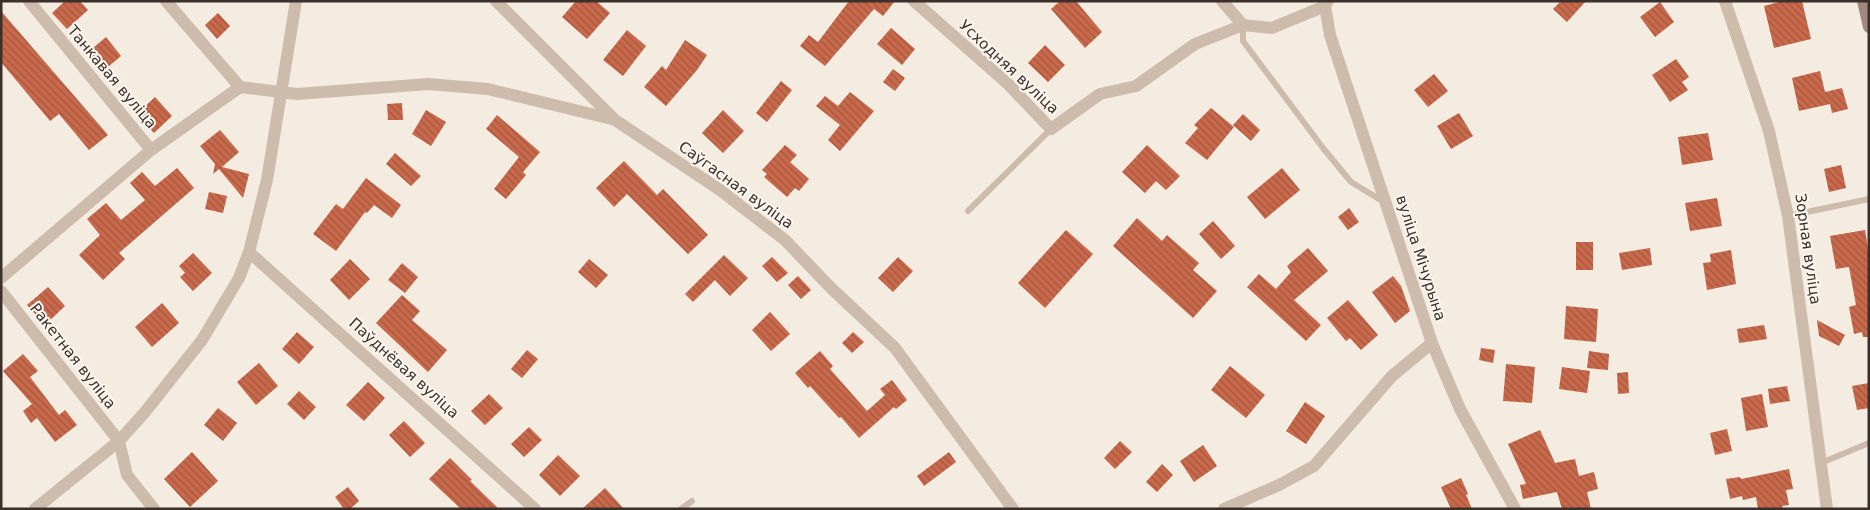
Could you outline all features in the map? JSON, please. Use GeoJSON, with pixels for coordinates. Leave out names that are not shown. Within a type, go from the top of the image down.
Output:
{"type":"FeatureCollection","features":[{"type":"Feature","properties":{"kind":"main road"},"geometry":{"type":"LineString","coordinates":[[1863,1],[1869,27]]}},
{"type":"Feature","properties":{"kind":"street","name":"Танкавая вуліца"},"geometry":{"type":"LineString","coordinates":[[29,1],[152,150]]}},
{"type":"Feature","properties":{"kind":"street"},"geometry":{"type":"LineString","coordinates":[[166,1],[240,87],[297,94],[428,84],[488,89],[615,120]]}},
{"type":"Feature","properties":{"kind":"street"},"geometry":{"type":"LineString","coordinates":[[35,509],[119,441],[171,382],[202,340],[239,278],[249,252],[267,180],[296,1]]}},
{"type":"Feature","properties":{"kind":"street","name":"Саўгасная вуліца"},"geometry":{"type":"LineString","coordinates":[[496,1],[615,120],[720,190],[785,240],[831,288],[895,348],[1012,508]]}},
{"type":"Feature","properties":{"kind":"street","name":"Усходняя вуліца"},"geometry":{"type":"LineString","coordinates":[[914,1],[1008,84],[1051,129],[1100,94],[1136,86],[1195,44],[1243,25]]}},
{"type":"Feature","properties":{"kind":"street"},"geometry":{"type":"LineString","coordinates":[[1222,1],[1243,25],[1272,28],[1326,4]]}},
{"type":"Feature","properties":{"kind":"street","name":"Зорная вуліца"},"geometry":{"type":"LineString","coordinates":[[1725,1],[1769,131],[1788,216],[1827,509]]}},
{"type":"Feature","properties":{"kind":"street","name":"вуліца Мічурына"},"geometry":{"type":"LineString","coordinates":[[1326,4],[1330,36],[1432,343],[1460,409],[1515,509]]}},
{"type":"Feature","properties":{"kind":"street"},"geometry":{"type":"LineString","coordinates":[[1,278],[152,150],[240,87]]}},
{"type":"Feature","properties":{"kind":"street","name":"Паўднёвая вуліца"},"geometry":{"type":"LineString","coordinates":[[249,252],[535,509]]}},
{"type":"Feature","properties":{"kind":"street","name":"Ракетная вуліца"},"geometry":{"type":"LineString","coordinates":[[1,291],[119,441]]}},
{"type":"Feature","properties":{"kind":"street"},"geometry":{"type":"LineString","coordinates":[[1224,509],[1279,486],[1314,466],[1392,376],[1432,343]]}},
{"type":"Feature","properties":{"kind":"street"},"geometry":{"type":"LineString","coordinates":[[119,441],[127,475],[154,509]]}},
{"type":"Feature","properties":{"kind":"lane"},"geometry":{"type":"LineString","coordinates":[[1243,25],[1244,41],[1323,148],[1351,182],[1385,202]]}},
{"type":"Feature","properties":{"kind":"lane"},"geometry":{"type":"LineString","coordinates":[[968,211],[1051,129]]}},
{"type":"Feature","properties":{"kind":"lane"},"geometry":{"type":"LineString","coordinates":[[1788,216],[1869,198]]}},
{"type":"Feature","properties":{"kind":"lane"},"geometry":{"type":"LineString","coordinates":[[1821,463],[1869,443]]}},
{"type":"Feature","properties":{"kind":"lane"},"geometry":{"type":"LineString","coordinates":[[682,509],[692,501]]}},
{"type":"Feature","properties":{"kind":"building"},"geometry":{"type":"Polygon","coordinates":[[[65,1],[80,1],[88,10],[67,29],[52,13],[65,1]]]}},
{"type":"Feature","properties":{"kind":"building"},"geometry":{"type":"Polygon","coordinates":[[[576,1],[596,1],[610,13],[587,39],[562,17],[576,1]]]}},
{"type":"Feature","properties":{"kind":"building"},"geometry":{"type":"Polygon","coordinates":[[[849,1],[895,1],[883,16],[874,9],[825,66],[800,46],[809,35],[818,42],[849,1]]]}},
{"type":"Feature","properties":{"kind":"building"},"geometry":{"type":"Polygon","coordinates":[[[1060,1],[1076,1],[1102,32],[1085,48],[1051,9],[1060,1]]]}},
{"type":"Feature","properties":{"kind":"building"},"geometry":{"type":"Polygon","coordinates":[[[1561,1],[1586,1],[1567,22],[1553,9],[1561,1]]]}},
{"type":"Feature","properties":{"kind":"building"},"geometry":{"type":"Polygon","coordinates":[[[1783,1],[1802,1],[1811,39],[1774,48],[1764,6],[1783,1]]]}},
{"type":"Feature","properties":{"kind":"building"},"geometry":{"type":"Polygon","coordinates":[[[1660,2],[1674,22],[1655,37],[1640,17],[1660,2]]]}},
{"type":"Feature","properties":{"kind":"building"},"geometry":{"type":"Polygon","coordinates":[[[1,11],[108,135],[89,150],[59,114],[50,121],[1,62],[1,11]]]}},
{"type":"Feature","properties":{"kind":"building"},"geometry":{"type":"Polygon","coordinates":[[[218,13],[230,26],[217,39],[205,25],[218,13]]]}},
{"type":"Feature","properties":{"kind":"building"},"geometry":{"type":"Polygon","coordinates":[[[891,28],[915,49],[902,65],[877,44],[891,28]]]}},
{"type":"Feature","properties":{"kind":"building"},"geometry":{"type":"Polygon","coordinates":[[[627,30],[646,46],[623,76],[603,60],[627,30]]]}},
{"type":"Feature","properties":{"kind":"building"},"geometry":{"type":"Polygon","coordinates":[[[106,37],[121,56],[102,72],[87,53],[106,37]]]}},
{"type":"Feature","properties":{"kind":"building"},"geometry":{"type":"Polygon","coordinates":[[[685,40],[707,55],[697,70],[666,106],[644,87],[662,66],[666,70],[685,40]]]}},
{"type":"Feature","properties":{"kind":"building"},"geometry":{"type":"Polygon","coordinates":[[[1045,45],[1065,65],[1048,82],[1028,63],[1045,45]]]}},
{"type":"Feature","properties":{"kind":"building"},"geometry":{"type":"Polygon","coordinates":[[[1676,59],[1689,77],[1682,82],[1688,90],[1670,102],[1652,75],[1676,59]]]}},
{"type":"Feature","properties":{"kind":"building"},"geometry":{"type":"Polygon","coordinates":[[[893,69],[905,78],[895,91],[883,82],[893,69]]]}},
{"type":"Feature","properties":{"kind":"building"},"geometry":{"type":"Polygon","coordinates":[[[1820,71],[1825,92],[1842,88],[1848,109],[1832,113],[1830,104],[1799,111],[1792,78],[1820,71]]]}},
{"type":"Feature","properties":{"kind":"building"},"geometry":{"type":"Polygon","coordinates":[[[1434,74],[1448,91],[1428,107],[1414,90],[1434,74]]]}},
{"type":"Feature","properties":{"kind":"building"},"geometry":{"type":"Polygon","coordinates":[[[781,81],[792,90],[767,122],[756,113],[781,81]]]}},
{"type":"Feature","properties":{"kind":"building"},"geometry":{"type":"Polygon","coordinates":[[[850,92],[874,111],[840,151],[828,140],[840,125],[816,106],[825,96],[838,106],[850,92]]]}},
{"type":"Feature","properties":{"kind":"building"},"geometry":{"type":"Polygon","coordinates":[[[155,97],[172,116],[154,133],[137,114],[155,97]]]}},
{"type":"Feature","properties":{"kind":"building"},"geometry":{"type":"Polygon","coordinates":[[[402,103],[403,120],[388,120],[387,104],[402,103]]]}},
{"type":"Feature","properties":{"kind":"building"},"geometry":{"type":"Polygon","coordinates":[[[1211,108],[1234,127],[1207,160],[1185,143],[1198,128],[1194,125],[1211,108]]]}},
{"type":"Feature","properties":{"kind":"building"},"geometry":{"type":"Polygon","coordinates":[[[426,110],[446,122],[431,146],[412,134],[426,110]]]}},
{"type":"Feature","properties":{"kind":"building"},"geometry":{"type":"Polygon","coordinates":[[[723,110],[744,131],[723,153],[702,133],[723,110]]]}},
{"type":"Feature","properties":{"kind":"building"},"geometry":{"type":"Polygon","coordinates":[[[1459,113],[1473,136],[1451,149],[1437,126],[1459,113]]]}},
{"type":"Feature","properties":{"kind":"building"},"geometry":{"type":"Polygon","coordinates":[[[1243,114],[1260,130],[1251,141],[1233,125],[1243,114]]]}},
{"type":"Feature","properties":{"kind":"building"},"geometry":{"type":"Polygon","coordinates":[[[497,115],[540,152],[523,172],[526,175],[506,199],[494,189],[519,157],[486,129],[497,115]]]}},
{"type":"Feature","properties":{"kind":"building"},"geometry":{"type":"Polygon","coordinates":[[[220,130],[239,152],[222,167],[249,174],[243,198],[219,169],[213,174],[215,164],[200,146],[220,130]]]}},
{"type":"Feature","properties":{"kind":"building"},"geometry":{"type":"Polygon","coordinates":[[[1708,133],[1713,160],[1682,165],[1678,137],[1708,133]]]}},
{"type":"Feature","properties":{"kind":"building"},"geometry":{"type":"Polygon","coordinates":[[[785,145],[797,155],[790,162],[809,179],[799,191],[795,188],[787,197],[764,177],[767,174],[762,170],[785,145]]]}},
{"type":"Feature","properties":{"kind":"building"},"geometry":{"type":"Polygon","coordinates":[[[1147,145],[1180,176],[1166,190],[1156,181],[1145,193],[1122,172],[1147,145]]]}},
{"type":"Feature","properties":{"kind":"building"},"geometry":{"type":"Polygon","coordinates":[[[395,153],[421,176],[411,186],[386,164],[395,153]]]}},
{"type":"Feature","properties":{"kind":"building"},"geometry":{"type":"Polygon","coordinates":[[[624,161],[657,195],[663,189],[708,235],[688,254],[627,194],[614,207],[596,188],[624,161]]]}},
{"type":"Feature","properties":{"kind":"building"},"geometry":{"type":"Polygon","coordinates":[[[1841,165],[1846,188],[1829,192],[1824,169],[1841,165]]]}},
{"type":"Feature","properties":{"kind":"building"},"geometry":{"type":"Polygon","coordinates":[[[177,168],[194,188],[119,253],[125,259],[103,280],[79,255],[100,235],[87,219],[106,203],[121,220],[145,200],[130,183],[142,172],[155,186],[177,168]]]}},
{"type":"Feature","properties":{"kind":"building"},"geometry":{"type":"Polygon","coordinates":[[[1282,168],[1300,190],[1265,219],[1247,197],[1282,168]]]}},
{"type":"Feature","properties":{"kind":"building"},"geometry":{"type":"Polygon","coordinates":[[[366,178],[401,205],[392,218],[374,205],[367,213],[365,212],[336,251],[313,234],[336,204],[343,209],[366,178]]]}},
{"type":"Feature","properties":{"kind":"building"},"geometry":{"type":"Polygon","coordinates":[[[209,192],[227,196],[223,213],[205,209],[209,192]]]}},
{"type":"Feature","properties":{"kind":"building"},"geometry":{"type":"Polygon","coordinates":[[[1717,198],[1722,226],[1690,231],[1685,203],[1717,198]]]}},
{"type":"Feature","properties":{"kind":"building"},"geometry":{"type":"Polygon","coordinates":[[[1349,208],[1359,222],[1348,230],[1338,217],[1349,208]]]}},
{"type":"Feature","properties":{"kind":"building"},"geometry":{"type":"Polygon","coordinates":[[[1137,218],[1162,241],[1167,235],[1199,263],[1193,270],[1217,291],[1193,318],[1113,246],[1137,218]]]}},
{"type":"Feature","properties":{"kind":"building"},"geometry":{"type":"Polygon","coordinates":[[[1213,221],[1235,246],[1221,259],[1199,234],[1213,221]]]}},
{"type":"Feature","properties":{"kind":"building"},"geometry":{"type":"Polygon","coordinates":[[[1066,230],[1093,254],[1045,308],[1018,283],[1066,230]]]}},
{"type":"Feature","properties":{"kind":"building"},"geometry":{"type":"Polygon","coordinates":[[[1865,230],[1869,255],[1869,337],[1863,337],[1862,332],[1854,334],[1849,307],[1856,305],[1849,267],[1836,269],[1830,236],[1865,230]]]}},
{"type":"Feature","properties":{"kind":"building"},"geometry":{"type":"Polygon","coordinates":[[[1576,242],[1593,242],[1593,270],[1576,270],[1576,242]]]}},
{"type":"Feature","properties":{"kind":"building"},"geometry":{"type":"Polygon","coordinates":[[[1308,248],[1328,271],[1294,300],[1321,325],[1306,341],[1247,287],[1259,274],[1276,289],[1291,272],[1287,266],[1308,248]]]}},
{"type":"Feature","properties":{"kind":"building"},"geometry":{"type":"Polygon","coordinates":[[[1650,248],[1652,265],[1622,270],[1619,253],[1650,248]]]}},
{"type":"Feature","properties":{"kind":"building"},"geometry":{"type":"Polygon","coordinates":[[[1731,250],[1736,284],[1707,290],[1703,263],[1711,262],[1710,254],[1731,250]]]}},
{"type":"Feature","properties":{"kind":"building"},"geometry":{"type":"Polygon","coordinates":[[[193,253],[212,273],[193,291],[180,277],[185,273],[179,266],[193,253]]]}},
{"type":"Feature","properties":{"kind":"building"},"geometry":{"type":"Polygon","coordinates":[[[724,255],[748,278],[730,296],[715,280],[693,302],[685,294],[724,255]]]}},
{"type":"Feature","properties":{"kind":"building"},"geometry":{"type":"Polygon","coordinates":[[[772,257],[788,273],[777,282],[762,266],[772,257]]]}},
{"type":"Feature","properties":{"kind":"building"},"geometry":{"type":"Polygon","coordinates":[[[898,257],[913,271],[893,292],[878,278],[898,257]]]}},
{"type":"Feature","properties":{"kind":"building"},"geometry":{"type":"Polygon","coordinates":[[[350,259],[370,279],[349,300],[330,280],[350,259]]]}},
{"type":"Feature","properties":{"kind":"building"},"geometry":{"type":"Polygon","coordinates":[[[589,259],[608,275],[596,288],[578,272],[589,259]]]}},
{"type":"Feature","properties":{"kind":"building"},"geometry":{"type":"Polygon","coordinates":[[[402,263],[418,277],[405,293],[388,280],[402,263]]]}},
{"type":"Feature","properties":{"kind":"building"},"geometry":{"type":"Polygon","coordinates":[[[798,276],[811,290],[801,299],[788,285],[798,276]]]}},
{"type":"Feature","properties":{"kind":"building"},"geometry":{"type":"Polygon","coordinates":[[[1393,276],[1401,286],[1410,311],[1395,323],[1372,292],[1393,276]]]}},
{"type":"Feature","properties":{"kind":"building"},"geometry":{"type":"Polygon","coordinates":[[[48,287],[65,306],[45,325],[27,305],[48,287]]]}},
{"type":"Feature","properties":{"kind":"building"},"geometry":{"type":"Polygon","coordinates":[[[402,295],[420,311],[412,320],[447,350],[428,372],[376,323],[402,295]]]}},
{"type":"Feature","properties":{"kind":"building"},"geometry":{"type":"Polygon","coordinates":[[[1348,300],[1378,335],[1361,350],[1350,338],[1346,341],[1327,318],[1348,300]]]}},
{"type":"Feature","properties":{"kind":"building"},"geometry":{"type":"Polygon","coordinates":[[[162,303],[179,323],[152,347],[135,327],[162,303]]]}},
{"type":"Feature","properties":{"kind":"building"},"geometry":{"type":"Polygon","coordinates":[[[1566,306],[1598,309],[1596,342],[1564,339],[1566,306]]]}},
{"type":"Feature","properties":{"kind":"building"},"geometry":{"type":"Polygon","coordinates":[[[770,312],[790,334],[771,351],[752,330],[770,312]]]}},
{"type":"Feature","properties":{"kind":"building"},"geometry":{"type":"Polygon","coordinates":[[[1817,320],[1845,335],[1839,346],[1819,336],[1817,320]]]}},
{"type":"Feature","properties":{"kind":"building"},"geometry":{"type":"Polygon","coordinates":[[[1764,325],[1767,339],[1739,343],[1737,329],[1764,325]]]}},
{"type":"Feature","properties":{"kind":"building"},"geometry":{"type":"Polygon","coordinates":[[[297,332],[314,347],[299,364],[282,349],[297,332]]]}},
{"type":"Feature","properties":{"kind":"building"},"geometry":{"type":"Polygon","coordinates":[[[853,332],[864,342],[852,353],[842,343],[853,332]]]}},
{"type":"Feature","properties":{"kind":"building"},"geometry":{"type":"Polygon","coordinates":[[[1481,348],[1495,350],[1493,363],[1479,360],[1481,348]]]}},
{"type":"Feature","properties":{"kind":"building"},"geometry":{"type":"Polygon","coordinates":[[[527,350],[538,359],[522,378],[511,369],[527,350]]]}},
{"type":"Feature","properties":{"kind":"building"},"geometry":{"type":"Polygon","coordinates":[[[820,351],[833,366],[830,369],[867,411],[885,395],[880,389],[892,380],[907,400],[896,409],[894,407],[859,438],[841,417],[839,418],[810,386],[808,388],[795,373],[820,351]]]}},
{"type":"Feature","properties":{"kind":"building"},"geometry":{"type":"Polygon","coordinates":[[[1589,351],[1609,354],[1608,370],[1587,368],[1589,351]]]}},
{"type":"Feature","properties":{"kind":"building"},"geometry":{"type":"Polygon","coordinates":[[[23,354],[38,371],[30,377],[59,415],[65,410],[77,425],[55,442],[37,418],[31,423],[23,411],[32,404],[3,371],[23,354]]]}},
{"type":"Feature","properties":{"kind":"building"},"geometry":{"type":"Polygon","coordinates":[[[259,363],[278,386],[256,405],[237,382],[259,363]]]}},
{"type":"Feature","properties":{"kind":"building"},"geometry":{"type":"Polygon","coordinates":[[[1506,364],[1535,367],[1532,403],[1503,401],[1506,364]]]}},
{"type":"Feature","properties":{"kind":"building"},"geometry":{"type":"Polygon","coordinates":[[[1230,366],[1265,395],[1246,418],[1211,390],[1230,366]]]}},
{"type":"Feature","properties":{"kind":"building"},"geometry":{"type":"Polygon","coordinates":[[[1562,367],[1590,371],[1587,393],[1559,389],[1562,367]]]}},
{"type":"Feature","properties":{"kind":"building"},"geometry":{"type":"Polygon","coordinates":[[[1628,372],[1629,393],[1618,394],[1617,373],[1628,372]]]}},
{"type":"Feature","properties":{"kind":"building"},"geometry":{"type":"Polygon","coordinates":[[[368,382],[385,398],[364,421],[346,405],[368,382]]]}},
{"type":"Feature","properties":{"kind":"building"},"geometry":{"type":"Polygon","coordinates":[[[1869,383],[1869,408],[1857,410],[1852,386],[1869,383]]]}},
{"type":"Feature","properties":{"kind":"building"},"geometry":{"type":"Polygon","coordinates":[[[1787,386],[1790,401],[1770,404],[1768,389],[1787,386]]]}},
{"type":"Feature","properties":{"kind":"building"},"geometry":{"type":"Polygon","coordinates":[[[299,391],[316,407],[304,420],[287,404],[299,391]]]}},
{"type":"Feature","properties":{"kind":"building"},"geometry":{"type":"Polygon","coordinates":[[[489,394],[503,408],[485,425],[471,411],[489,394]]]}},
{"type":"Feature","properties":{"kind":"building"},"geometry":{"type":"Polygon","coordinates":[[[1762,394],[1768,427],[1746,431],[1741,398],[1762,394]]]}},
{"type":"Feature","properties":{"kind":"building"},"geometry":{"type":"Polygon","coordinates":[[[1305,402],[1325,416],[1306,444],[1286,431],[1305,402]]]}},
{"type":"Feature","properties":{"kind":"building"},"geometry":{"type":"Polygon","coordinates":[[[218,408],[237,423],[223,441],[204,425],[218,408]]]}},
{"type":"Feature","properties":{"kind":"building"},"geometry":{"type":"Polygon","coordinates":[[[404,421],[425,443],[410,457],[389,435],[404,421]]]}},
{"type":"Feature","properties":{"kind":"building"},"geometry":{"type":"Polygon","coordinates":[[[529,427],[542,440],[524,457],[511,444],[529,427]]]}},
{"type":"Feature","properties":{"kind":"building"},"geometry":{"type":"Polygon","coordinates":[[[1727,429],[1732,451],[1715,455],[1710,433],[1727,429]]]}},
{"type":"Feature","properties":{"kind":"building"},"geometry":{"type":"Polygon","coordinates":[[[1540,430],[1555,463],[1575,459],[1579,476],[1594,472],[1598,489],[1587,492],[1591,509],[1562,509],[1557,492],[1523,499],[1520,485],[1526,484],[1508,444],[1540,430]]]}},
{"type":"Feature","properties":{"kind":"building"},"geometry":{"type":"Polygon","coordinates":[[[1120,441],[1132,452],[1115,469],[1104,458],[1120,441]]]}},
{"type":"Feature","properties":{"kind":"building"},"geometry":{"type":"Polygon","coordinates":[[[1203,445],[1217,466],[1194,482],[1180,461],[1203,445]]]}},
{"type":"Feature","properties":{"kind":"building"},"geometry":{"type":"Polygon","coordinates":[[[192,452],[218,481],[190,507],[164,479],[192,452]]]}},
{"type":"Feature","properties":{"kind":"building"},"geometry":{"type":"Polygon","coordinates":[[[949,452],[956,462],[924,486],[917,476],[949,452]]]}},
{"type":"Feature","properties":{"kind":"building"},"geometry":{"type":"Polygon","coordinates":[[[558,455],[580,476],[560,496],[539,475],[558,455]]]}},
{"type":"Feature","properties":{"kind":"building"},"geometry":{"type":"Polygon","coordinates":[[[450,458],[472,480],[470,481],[499,509],[461,509],[429,479],[450,458]]]}},
{"type":"Feature","properties":{"kind":"building"},"geometry":{"type":"Polygon","coordinates":[[[1162,464],[1173,475],[1157,492],[1146,482],[1162,464]]]}},
{"type":"Feature","properties":{"kind":"building"},"geometry":{"type":"Polygon","coordinates":[[[1789,469],[1793,489],[1786,490],[1789,505],[1782,506],[1783,509],[1758,509],[1756,497],[1743,500],[1742,496],[1730,499],[1726,479],[1740,477],[1741,479],[1789,469]]]}},
{"type":"Feature","properties":{"kind":"building"},"geometry":{"type":"Polygon","coordinates":[[[1461,478],[1472,509],[1451,509],[1441,487],[1461,478]]]}},
{"type":"Feature","properties":{"kind":"building"},"geometry":{"type":"Polygon","coordinates":[[[348,487],[359,501],[350,509],[344,509],[335,497],[348,487]]]}},
{"type":"Feature","properties":{"kind":"building"},"geometry":{"type":"Polygon","coordinates":[[[605,488],[624,509],[582,509],[605,488]]]}}]}
